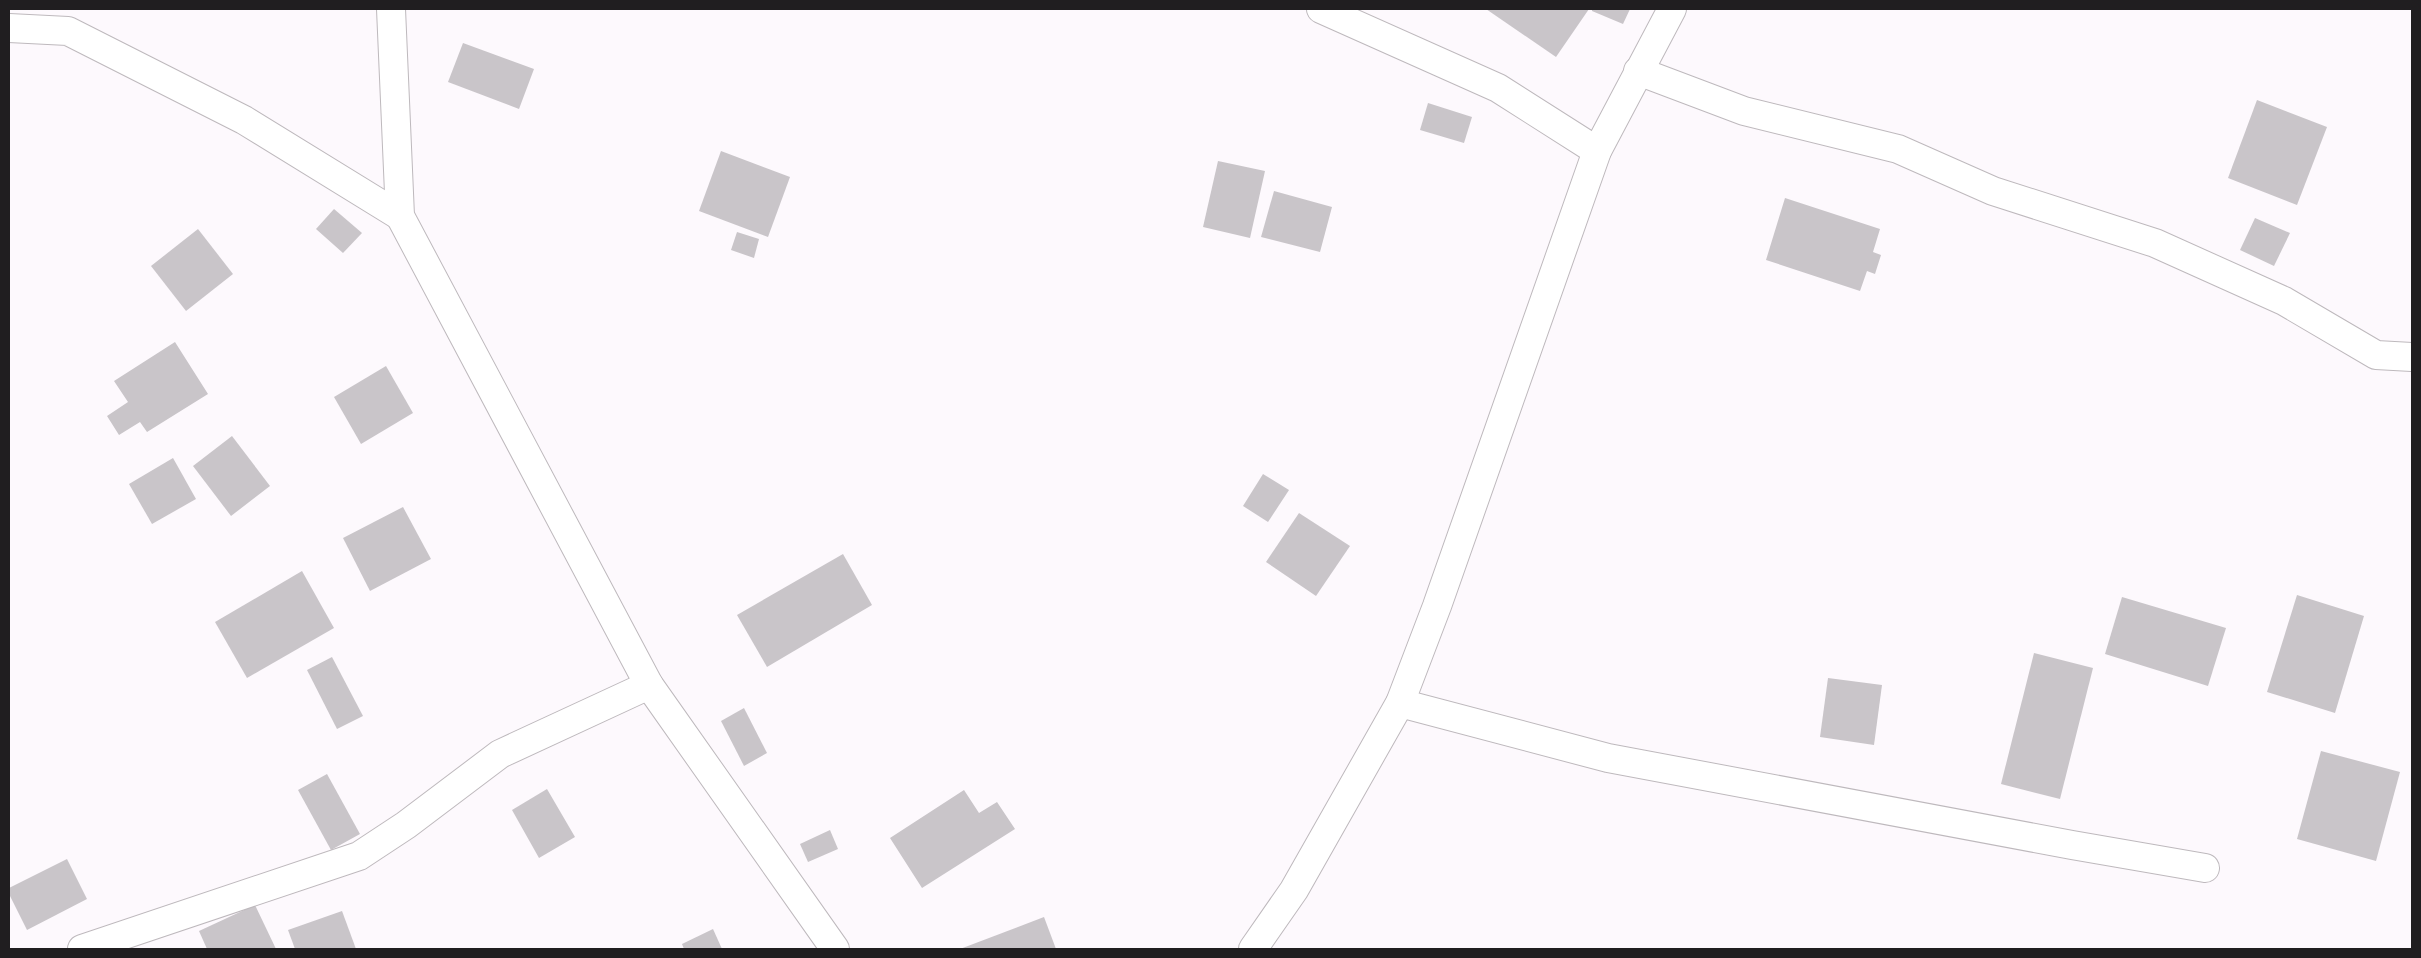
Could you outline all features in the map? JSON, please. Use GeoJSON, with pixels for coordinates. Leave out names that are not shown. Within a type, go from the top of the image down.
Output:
{"type":"FeatureCollection","features":[{"type":"Feature","properties":{"kind":"street"},"geometry":{"type":"LineString","coordinates":[[391,9],[400,216],[649,685],[835,949]]}},
{"type":"Feature","properties":{"kind":"street"},"geometry":{"type":"LineString","coordinates":[[1321,9],[1498,88],[1597,150]]}},
{"type":"Feature","properties":{"kind":"street"},"geometry":{"type":"LineString","coordinates":[[1253,949],[1294,890],[1400,703],[1437,606],[1597,150],[1672,9]]}},
{"type":"Feature","properties":{"kind":"street"},"geometry":{"type":"LineString","coordinates":[[9,28],[68,31],[244,120],[400,216]]}},
{"type":"Feature","properties":{"kind":"street"},"geometry":{"type":"LineString","coordinates":[[1638,71],[1744,111],[1898,149],[1993,191],[2155,244],[2284,301],[2376,355],[2412,357]]}},
{"type":"Feature","properties":{"kind":"street"},"geometry":{"type":"LineString","coordinates":[[82,949],[359,856],[406,825],[500,754],[649,685]]}},
{"type":"Feature","properties":{"kind":"street"},"geometry":{"type":"LineString","coordinates":[[1400,703],[1608,758],[2072,846],[2205,868]]}},
{"type":"Feature","properties":{"kind":"building"},"geometry":{"type":"Polygon","coordinates":[[[1486,9],[1589,9],[1556,57],[1486,9]]]}},
{"type":"Feature","properties":{"kind":"building"},"geometry":{"type":"Polygon","coordinates":[[[1592,9],[1630,9],[1623,24],[1592,11],[1592,9]]]}},
{"type":"Feature","properties":{"kind":"building"},"geometry":{"type":"Polygon","coordinates":[[[463,43],[534,69],[519,109],[448,82],[463,43]]]}},
{"type":"Feature","properties":{"kind":"building"},"geometry":{"type":"Polygon","coordinates":[[[2257,100],[2327,127],[2297,205],[2228,178],[2257,100]]]}},
{"type":"Feature","properties":{"kind":"building"},"geometry":{"type":"Polygon","coordinates":[[[1428,103],[1472,117],[1464,143],[1420,130],[1428,103]]]}},
{"type":"Feature","properties":{"kind":"building"},"geometry":{"type":"Polygon","coordinates":[[[721,151],[790,177],[768,237],[699,211],[721,151]]]}},
{"type":"Feature","properties":{"kind":"building"},"geometry":{"type":"Polygon","coordinates":[[[1218,161],[1265,171],[1250,238],[1203,227],[1218,161]]]}},
{"type":"Feature","properties":{"kind":"building"},"geometry":{"type":"Polygon","coordinates":[[[1274,191],[1332,207],[1320,252],[1261,237],[1274,191]]]}},
{"type":"Feature","properties":{"kind":"building"},"geometry":{"type":"Polygon","coordinates":[[[1785,198],[1880,229],[1873,252],[1881,255],[1875,274],[1867,271],[1860,291],[1766,260],[1785,198]]]}},
{"type":"Feature","properties":{"kind":"building"},"geometry":{"type":"Polygon","coordinates":[[[334,209],[362,233],[343,253],[316,229],[334,209]]]}},
{"type":"Feature","properties":{"kind":"building"},"geometry":{"type":"Polygon","coordinates":[[[2255,218],[2290,233],[2274,266],[2240,250],[2255,218]]]}},
{"type":"Feature","properties":{"kind":"building"},"geometry":{"type":"Polygon","coordinates":[[[198,229],[233,274],[186,311],[151,266],[198,229]]]}},
{"type":"Feature","properties":{"kind":"building"},"geometry":{"type":"Polygon","coordinates":[[[737,232],[759,239],[754,258],[731,250],[737,232]]]}},
{"type":"Feature","properties":{"kind":"building"},"geometry":{"type":"Polygon","coordinates":[[[175,342],[208,394],[147,432],[140,422],[119,435],[107,416],[128,402],[114,381],[175,342]]]}},
{"type":"Feature","properties":{"kind":"building"},"geometry":{"type":"Polygon","coordinates":[[[386,366],[413,413],[361,444],[334,397],[386,366]]]}},
{"type":"Feature","properties":{"kind":"building"},"geometry":{"type":"Polygon","coordinates":[[[232,436],[270,486],[231,516],[193,466],[232,436]]]}},
{"type":"Feature","properties":{"kind":"building"},"geometry":{"type":"Polygon","coordinates":[[[173,458],[196,499],[152,524],[129,484],[173,458]]]}},
{"type":"Feature","properties":{"kind":"building"},"geometry":{"type":"Polygon","coordinates":[[[1263,474],[1289,490],[1268,522],[1243,506],[1263,474]]]}},
{"type":"Feature","properties":{"kind":"building"},"geometry":{"type":"Polygon","coordinates":[[[403,507],[431,559],[370,591],[343,538],[403,507]]]}},
{"type":"Feature","properties":{"kind":"building"},"geometry":{"type":"Polygon","coordinates":[[[1299,513],[1350,546],[1316,596],[1266,562],[1299,513]]]}},
{"type":"Feature","properties":{"kind":"building"},"geometry":{"type":"Polygon","coordinates":[[[843,554],[872,605],[767,667],[737,615],[843,554]]]}},
{"type":"Feature","properties":{"kind":"building"},"geometry":{"type":"Polygon","coordinates":[[[302,571],[334,628],[247,678],[215,622],[302,571]]]}},
{"type":"Feature","properties":{"kind":"building"},"geometry":{"type":"Polygon","coordinates":[[[2297,595],[2364,616],[2335,713],[2267,692],[2297,595]]]}},
{"type":"Feature","properties":{"kind":"building"},"geometry":{"type":"Polygon","coordinates":[[[2122,597],[2226,628],[2208,686],[2105,654],[2122,597]]]}},
{"type":"Feature","properties":{"kind":"building"},"geometry":{"type":"Polygon","coordinates":[[[2034,653],[2093,668],[2060,799],[2001,784],[2034,653]]]}},
{"type":"Feature","properties":{"kind":"building"},"geometry":{"type":"Polygon","coordinates":[[[332,657],[363,716],[337,729],[307,670],[332,657]]]}},
{"type":"Feature","properties":{"kind":"building"},"geometry":{"type":"Polygon","coordinates":[[[1828,678],[1882,685],[1874,745],[1820,737],[1828,678]]]}},
{"type":"Feature","properties":{"kind":"building"},"geometry":{"type":"Polygon","coordinates":[[[744,708],[767,753],[744,766],[721,721],[744,708]]]}},
{"type":"Feature","properties":{"kind":"building"},"geometry":{"type":"Polygon","coordinates":[[[2321,751],[2400,772],[2376,861],[2297,839],[2321,751]]]}},
{"type":"Feature","properties":{"kind":"building"},"geometry":{"type":"Polygon","coordinates":[[[327,774],[360,834],[331,850],[298,790],[327,774]]]}},
{"type":"Feature","properties":{"kind":"building"},"geometry":{"type":"Polygon","coordinates":[[[547,789],[575,837],[539,858],[512,810],[547,789]]]}},
{"type":"Feature","properties":{"kind":"building"},"geometry":{"type":"Polygon","coordinates":[[[964,790],[979,813],[997,802],[1015,829],[922,888],[890,838],[964,790]]]}},
{"type":"Feature","properties":{"kind":"building"},"geometry":{"type":"Polygon","coordinates":[[[830,830],[838,849],[808,862],[800,844],[830,830]]]}},
{"type":"Feature","properties":{"kind":"building"},"geometry":{"type":"Polygon","coordinates":[[[67,859],[87,899],[27,930],[9,894],[9,888],[67,859]]]}},
{"type":"Feature","properties":{"kind":"building"},"geometry":{"type":"Polygon","coordinates":[[[255,905],[276,949],[207,949],[199,931],[255,905]]]}},
{"type":"Feature","properties":{"kind":"building"},"geometry":{"type":"Polygon","coordinates":[[[342,911],[356,949],[295,949],[288,930],[342,911]]]}},
{"type":"Feature","properties":{"kind":"building"},"geometry":{"type":"Polygon","coordinates":[[[1044,917],[1056,949],[960,949],[1044,917]]]}},
{"type":"Feature","properties":{"kind":"building"},"geometry":{"type":"Polygon","coordinates":[[[713,929],[722,949],[684,949],[682,944],[713,929]]]}}]}
